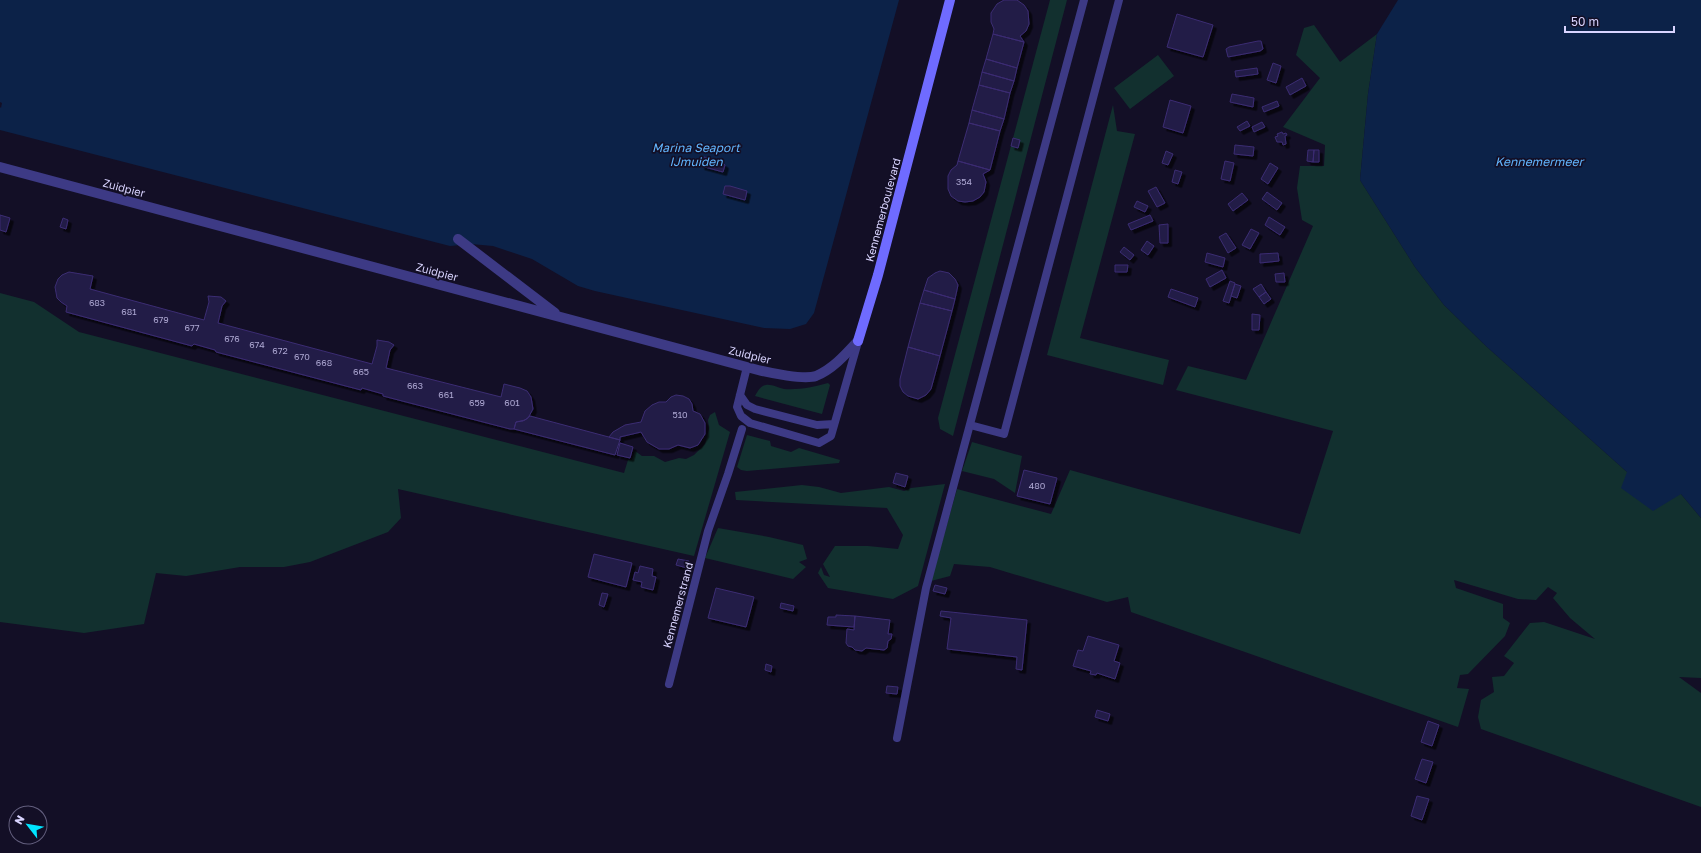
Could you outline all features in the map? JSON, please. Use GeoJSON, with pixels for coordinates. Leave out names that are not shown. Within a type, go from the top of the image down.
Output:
{"type":"FeatureCollection","features":[{"type":"Feature","properties":{"kind":"street","name":"Kennemerboulevard"},"geometry":{"type":"LineString","coordinates":[[858,341],[878,275],[950,0]]}},
{"type":"Feature","properties":{"kind":"street","name":"Zuidpier"},"geometry":{"type":"LineString","coordinates":[[0,167],[747,367],[787,376],[815,376],[838,362],[858,341]]}},
{"type":"Feature","properties":{"kind":"street"},"geometry":{"type":"LineString","coordinates":[[458,239],[560,317]]}},
{"type":"Feature","properties":{"kind":"lane"},"geometry":{"type":"LineString","coordinates":[[897,738],[926,588],[1084,0]]}},
{"type":"Feature","properties":{"kind":"lane"},"geometry":{"type":"LineString","coordinates":[[970,425],[1004,434],[1119,0]]}},
{"type":"Feature","properties":{"kind":"lane","name":"Kennemerboulevard"},"geometry":{"type":"LineString","coordinates":[[747,367],[737,407],[741,416],[750,423],[819,443],[830,436],[858,341]]}},
{"type":"Feature","properties":{"kind":"lane"},"geometry":{"type":"LineString","coordinates":[[740,395],[746,405],[755,409],[817,425],[834,424]]}},
{"type":"Feature","properties":{"kind":"lane","name":"Kennemerstrand"},"geometry":{"type":"LineString","coordinates":[[669,684],[708,531],[742,429]]}},
{"type":"Feature","properties":{"kind":"green space"},"geometry":{"type":"Polygon","coordinates":[[[1050,0],[1067,0],[953,436],[940,429],[938,418],[1050,0]]]}},
{"type":"Feature","properties":{"kind":"green space"},"geometry":{"type":"Polygon","coordinates":[[[1314,25],[1340,62],[1377,34],[1368,94],[1360,180],[1415,267],[1444,305],[1487,347],[1627,472],[1681,494],[1701,518],[1701,678],[1679,677],[1701,693],[1701,807],[1481,729],[1478,717],[1481,700],[1494,692],[1492,677],[1504,676],[1514,663],[1504,656],[1530,623],[1544,622],[1595,639],[1570,618],[1553,598],[1557,593],[1548,587],[1536,600],[1518,599],[1454,580],[1456,588],[1503,604],[1503,618],[1510,623],[1505,636],[1468,674],[1460,675],[1457,688],[1469,689],[1458,727],[1131,612],[1128,597],[1107,602],[990,567],[954,564],[950,576],[931,581],[957,489],[1051,514],[1070,470],[1300,534],[1333,431],[1176,390],[1188,366],[1246,380],[1313,226],[1302,220],[1297,188],[1300,166],[1324,166],[1325,145],[1283,127],[1320,78],[1296,55],[1304,28],[1314,25]]]}},
{"type":"Feature","properties":{"kind":"green space"},"geometry":{"type":"Polygon","coordinates":[[[1158,55],[1174,76],[1130,109],[1114,88],[1158,55]]]}},
{"type":"Feature","properties":{"kind":"green space"},"geometry":{"type":"Polygon","coordinates":[[[1113,105],[1117,131],[1135,134],[1080,338],[1169,360],[1163,385],[1047,355],[1113,105]]]}},
{"type":"Feature","properties":{"kind":"green space"},"geometry":{"type":"Polygon","coordinates":[[[0,293],[34,302],[79,332],[624,473],[628,460],[632,460],[635,451],[642,456],[654,456],[665,462],[679,458],[686,459],[694,455],[705,444],[709,429],[708,420],[710,415],[715,412],[719,425],[730,432],[694,556],[398,489],[401,518],[388,532],[310,562],[284,567],[240,567],[186,576],[156,573],[144,624],[84,633],[0,622],[0,293]]]}},
{"type":"Feature","properties":{"kind":"green space"},"geometry":{"type":"Polygon","coordinates":[[[828,383],[830,385],[822,414],[755,396],[761,388],[766,385],[784,389],[796,389],[828,383]]]}},
{"type":"Feature","properties":{"kind":"green space"},"geometry":{"type":"Polygon","coordinates":[[[747,435],[770,441],[771,446],[791,452],[799,448],[840,460],[839,463],[747,471],[741,470],[737,467],[747,435]]]}},
{"type":"Feature","properties":{"kind":"green space"},"geometry":{"type":"Polygon","coordinates":[[[972,442],[1022,456],[1015,493],[994,479],[962,471],[972,442]]]}},
{"type":"Feature","properties":{"kind":"green space"},"geometry":{"type":"Polygon","coordinates":[[[945,484],[918,586],[893,599],[828,588],[818,573],[821,567],[824,575],[830,577],[823,564],[835,546],[868,546],[898,549],[903,535],[887,508],[736,500],[735,492],[802,485],[819,487],[841,493],[889,487],[904,491],[911,488],[945,484]]]}},
{"type":"Feature","properties":{"kind":"green space"},"geometry":{"type":"Polygon","coordinates":[[[718,528],[803,545],[807,559],[799,562],[806,567],[793,579],[705,558],[718,528]]]}},
{"type":"Feature","properties":{"kind":"water","name":"Marina Seaport IJmuiden"},"geometry":{"type":"Polygon","coordinates":[[[0,0],[899,0],[814,313],[806,324],[790,329],[764,328],[595,291],[578,286],[532,259],[493,246],[471,244],[450,246],[0,130],[0,107],[1,108],[2,103],[0,102],[0,0]]]}},
{"type":"Feature","properties":{"kind":"water","name":"Kennemermeer"},"geometry":{"type":"Polygon","coordinates":[[[1398,0],[1701,0],[1701,518],[1681,494],[1653,511],[1621,488],[1627,472],[1487,347],[1444,305],[1415,267],[1360,180],[1368,94],[1377,34],[1398,0]]]}},
{"type":"Feature","properties":{"kind":"building"},"geometry":{"type":"Polygon","coordinates":[[[1004,0],[1017,0],[1024,5],[1028,11],[1029,24],[1026,31],[1020,36],[1024,42],[993,34],[994,29],[991,22],[991,13],[997,4],[1004,0]]]}},
{"type":"Feature","properties":{"kind":"building"},"geometry":{"type":"Polygon","coordinates":[[[1177,14],[1213,25],[1203,57],[1167,47],[1177,14]]]}},
{"type":"Feature","properties":{"kind":"building"},"geometry":{"type":"Polygon","coordinates":[[[993,34],[1024,42],[1017,68],[986,59],[993,34]]]}},
{"type":"Feature","properties":{"kind":"building"},"geometry":{"type":"Polygon","coordinates":[[[1261,41],[1263,49],[1260,51],[1228,57],[1226,49],[1229,47],[1261,41]]]}},
{"type":"Feature","properties":{"kind":"building"},"geometry":{"type":"Polygon","coordinates":[[[986,59],[1017,68],[1014,81],[982,72],[986,59]]]}},
{"type":"Feature","properties":{"kind":"building"},"geometry":{"type":"Polygon","coordinates":[[[1273,63],[1281,66],[1276,83],[1267,80],[1273,63]]]}},
{"type":"Feature","properties":{"kind":"building"},"geometry":{"type":"Polygon","coordinates":[[[1257,68],[1258,74],[1236,77],[1235,71],[1257,68]]]}},
{"type":"Feature","properties":{"kind":"building"},"geometry":{"type":"Polygon","coordinates":[[[982,72],[1014,81],[1010,93],[979,85],[982,72]]]}},
{"type":"Feature","properties":{"kind":"building"},"geometry":{"type":"Polygon","coordinates":[[[1302,78],[1306,86],[1290,95],[1286,87],[1302,78]]]}},
{"type":"Feature","properties":{"kind":"building"},"geometry":{"type":"Polygon","coordinates":[[[979,85],[1010,93],[1004,119],[972,110],[979,85]]]}},
{"type":"Feature","properties":{"kind":"building"},"geometry":{"type":"Polygon","coordinates":[[[1232,94],[1254,98],[1253,107],[1230,102],[1232,94]]]}},
{"type":"Feature","properties":{"kind":"building"},"geometry":{"type":"Polygon","coordinates":[[[1170,100],[1191,106],[1183,133],[1163,127],[1170,100]]]}},
{"type":"Feature","properties":{"kind":"building"},"geometry":{"type":"Polygon","coordinates":[[[1277,101],[1279,106],[1264,112],[1262,107],[1277,101]]]}},
{"type":"Feature","properties":{"kind":"building"},"geometry":{"type":"Polygon","coordinates":[[[972,110],[1004,119],[1000,131],[969,123],[972,110]]]}},
{"type":"Feature","properties":{"kind":"building"},"geometry":{"type":"Polygon","coordinates":[[[1247,121],[1250,126],[1240,131],[1237,127],[1247,121]]]}},
{"type":"Feature","properties":{"kind":"building"},"geometry":{"type":"Polygon","coordinates":[[[1262,122],[1265,127],[1254,132],[1252,127],[1262,122]]]}},
{"type":"Feature","properties":{"kind":"building"},"geometry":{"type":"Polygon","coordinates":[[[969,123],[1000,131],[990,170],[958,161],[969,123]]]}},
{"type":"Feature","properties":{"kind":"building"},"geometry":{"type":"Polygon","coordinates":[[[1282,132],[1283,134],[1286,133],[1287,135],[1285,136],[1286,144],[1283,145],[1282,142],[1277,142],[1275,137],[1278,136],[1277,134],[1282,132]]]}},
{"type":"Feature","properties":{"kind":"building"},"geometry":{"type":"Polygon","coordinates":[[[1013,138],[1020,140],[1018,148],[1011,146],[1013,138]]]}},
{"type":"Feature","properties":{"kind":"building"},"geometry":{"type":"Polygon","coordinates":[[[1235,145],[1254,147],[1253,156],[1234,154],[1235,145]]]}},
{"type":"Feature","properties":{"kind":"building"},"geometry":{"type":"Polygon","coordinates":[[[1308,150],[1314,150],[1313,162],[1307,161],[1308,150]]]}},
{"type":"Feature","properties":{"kind":"building"},"geometry":{"type":"Polygon","coordinates":[[[1314,150],[1319,150],[1319,162],[1313,162],[1314,150]]]}},
{"type":"Feature","properties":{"kind":"building"},"geometry":{"type":"Polygon","coordinates":[[[1166,151],[1173,154],[1168,165],[1162,163],[1166,151]]]}},
{"type":"Feature","properties":{"kind":"building"},"geometry":{"type":"Polygon","coordinates":[[[704,157],[721,162],[725,165],[723,172],[701,166],[704,157]]]}},
{"type":"Feature","properties":{"kind":"building"},"geometry":{"type":"Polygon","coordinates":[[[958,161],[990,170],[983,174],[986,182],[984,192],[980,197],[973,201],[958,201],[951,196],[948,189],[948,176],[951,170],[957,165],[958,161]]]}},
{"type":"Feature","properties":{"kind":"building"},"geometry":{"type":"Polygon","coordinates":[[[1225,161],[1234,163],[1230,181],[1221,179],[1225,161]]]}},
{"type":"Feature","properties":{"kind":"building"},"geometry":{"type":"Polygon","coordinates":[[[1270,163],[1278,168],[1268,184],[1261,179],[1270,163]]]}},
{"type":"Feature","properties":{"kind":"building"},"geometry":{"type":"Polygon","coordinates":[[[1175,170],[1182,172],[1178,184],[1172,182],[1175,170]]]}},
{"type":"Feature","properties":{"kind":"building"},"geometry":{"type":"Polygon","coordinates":[[[725,186],[747,191],[745,200],[723,194],[725,186]]]}},
{"type":"Feature","properties":{"kind":"building"},"geometry":{"type":"Polygon","coordinates":[[[1156,187],[1165,203],[1157,207],[1148,191],[1156,187]]]}},
{"type":"Feature","properties":{"kind":"building"},"geometry":{"type":"Polygon","coordinates":[[[1267,192],[1282,203],[1277,210],[1262,199],[1267,192]]]}},
{"type":"Feature","properties":{"kind":"building"},"geometry":{"type":"Polygon","coordinates":[[[1242,193],[1248,200],[1233,211],[1228,204],[1242,193]]]}},
{"type":"Feature","properties":{"kind":"building"},"geometry":{"type":"Polygon","coordinates":[[[1137,201],[1148,206],[1145,212],[1134,207],[1137,201]]]}},
{"type":"Feature","properties":{"kind":"building"},"geometry":{"type":"Polygon","coordinates":[[[0,215],[10,218],[6,232],[0,230],[0,215]]]}},
{"type":"Feature","properties":{"kind":"building"},"geometry":{"type":"Polygon","coordinates":[[[1150,215],[1153,221],[1131,230],[1128,224],[1150,215]]]}},
{"type":"Feature","properties":{"kind":"building"},"geometry":{"type":"Polygon","coordinates":[[[1269,217],[1285,227],[1280,235],[1265,225],[1269,217]]]}},
{"type":"Feature","properties":{"kind":"building"},"geometry":{"type":"Polygon","coordinates":[[[63,218],[68,220],[66,229],[60,227],[63,218]]]}},
{"type":"Feature","properties":{"kind":"building"},"geometry":{"type":"Polygon","coordinates":[[[1168,224],[1168,243],[1160,243],[1159,225],[1168,224]]]}},
{"type":"Feature","properties":{"kind":"building"},"geometry":{"type":"Polygon","coordinates":[[[1251,229],[1259,233],[1250,249],[1242,245],[1251,229]]]}},
{"type":"Feature","properties":{"kind":"building"},"geometry":{"type":"Polygon","coordinates":[[[1226,233],[1236,248],[1228,253],[1219,237],[1226,233]]]}},
{"type":"Feature","properties":{"kind":"building"},"geometry":{"type":"Polygon","coordinates":[[[1147,241],[1154,246],[1148,255],[1141,250],[1147,241]]]}},
{"type":"Feature","properties":{"kind":"building"},"geometry":{"type":"Polygon","coordinates":[[[1124,247],[1134,255],[1130,260],[1120,252],[1124,247]]]}},
{"type":"Feature","properties":{"kind":"building"},"geometry":{"type":"Polygon","coordinates":[[[1207,253],[1225,258],[1223,267],[1205,262],[1207,253]]]}},
{"type":"Feature","properties":{"kind":"building"},"geometry":{"type":"Polygon","coordinates":[[[1278,253],[1279,261],[1260,263],[1260,254],[1278,253]]]}},
{"type":"Feature","properties":{"kind":"building"},"geometry":{"type":"Polygon","coordinates":[[[1115,265],[1128,265],[1127,272],[1115,272],[1115,265]]]}},
{"type":"Feature","properties":{"kind":"building"},"geometry":{"type":"Polygon","coordinates":[[[1222,270],[1226,278],[1210,287],[1206,279],[1222,270]]]}},
{"type":"Feature","properties":{"kind":"building"},"geometry":{"type":"Polygon","coordinates":[[[940,271],[949,273],[955,279],[958,285],[955,299],[924,290],[928,278],[940,271]]]}},
{"type":"Feature","properties":{"kind":"building"},"geometry":{"type":"Polygon","coordinates":[[[69,272],[93,276],[90,289],[204,320],[209,302],[208,296],[221,297],[226,301],[222,306],[218,323],[372,364],[377,346],[377,340],[389,342],[394,345],[390,350],[386,368],[501,397],[504,384],[520,388],[527,391],[531,397],[533,409],[528,418],[523,421],[516,422],[514,429],[510,429],[383,396],[383,394],[362,388],[361,390],[216,352],[215,350],[194,344],[192,346],[66,312],[67,306],[57,298],[55,287],[58,279],[62,275],[69,272]]]}},
{"type":"Feature","properties":{"kind":"building"},"geometry":{"type":"Polygon","coordinates":[[[1284,273],[1285,282],[1276,282],[1275,274],[1284,273]]]}},
{"type":"Feature","properties":{"kind":"building"},"geometry":{"type":"Polygon","coordinates":[[[1230,281],[1235,283],[1229,303],[1223,301],[1230,281]]]}},
{"type":"Feature","properties":{"kind":"building"},"geometry":{"type":"Polygon","coordinates":[[[1235,284],[1241,286],[1237,298],[1231,296],[1235,284]]]}},
{"type":"Feature","properties":{"kind":"building"},"geometry":{"type":"Polygon","coordinates":[[[1261,284],[1266,292],[1259,297],[1253,289],[1261,284]]]}},
{"type":"Feature","properties":{"kind":"building"},"geometry":{"type":"Polygon","coordinates":[[[1171,289],[1198,298],[1195,307],[1168,297],[1171,289]]]}},
{"type":"Feature","properties":{"kind":"building"},"geometry":{"type":"Polygon","coordinates":[[[924,290],[955,299],[952,311],[920,303],[924,290]]]}},
{"type":"Feature","properties":{"kind":"building"},"geometry":{"type":"Polygon","coordinates":[[[1266,292],[1271,299],[1264,304],[1259,297],[1266,292]]]}},
{"type":"Feature","properties":{"kind":"building"},"geometry":{"type":"Polygon","coordinates":[[[920,303],[952,311],[940,356],[908,347],[920,303]]]}},
{"type":"Feature","properties":{"kind":"building"},"geometry":{"type":"Polygon","coordinates":[[[1252,314],[1260,315],[1259,330],[1252,330],[1252,314]]]}},
{"type":"Feature","properties":{"kind":"building"},"geometry":{"type":"Polygon","coordinates":[[[908,347],[940,356],[931,389],[926,395],[918,399],[908,396],[903,392],[900,386],[900,379],[908,347]]]}},
{"type":"Feature","properties":{"kind":"building"},"geometry":{"type":"Polygon","coordinates":[[[676,395],[689,399],[692,404],[693,411],[700,414],[705,423],[705,434],[698,445],[690,448],[678,445],[669,449],[659,449],[647,442],[641,432],[620,437],[620,440],[609,437],[613,432],[625,425],[641,422],[645,411],[652,405],[659,402],[666,402],[671,397],[676,395]]]}},
{"type":"Feature","properties":{"kind":"building"},"geometry":{"type":"Polygon","coordinates":[[[530,416],[620,440],[615,455],[514,429],[516,422],[525,420],[530,416]]]}},
{"type":"Feature","properties":{"kind":"building"},"geometry":{"type":"Polygon","coordinates":[[[620,443],[633,447],[630,458],[617,455],[620,443]]]}},
{"type":"Feature","properties":{"kind":"building"},"geometry":{"type":"Polygon","coordinates":[[[1024,470],[1057,478],[1050,504],[1017,496],[1024,470]]]}},
{"type":"Feature","properties":{"kind":"building"},"geometry":{"type":"Polygon","coordinates":[[[896,473],[908,476],[905,487],[893,483],[896,473]]]}},
{"type":"Feature","properties":{"kind":"building"},"geometry":{"type":"Polygon","coordinates":[[[594,554],[632,563],[626,587],[588,577],[594,554]]]}},
{"type":"Feature","properties":{"kind":"building"},"geometry":{"type":"Polygon","coordinates":[[[678,559],[689,561],[687,568],[676,565],[678,559]]]}},
{"type":"Feature","properties":{"kind":"building"},"geometry":{"type":"Polygon","coordinates":[[[640,566],[653,569],[652,576],[656,577],[653,590],[641,587],[642,582],[633,580],[635,572],[638,573],[640,566]]]}},
{"type":"Feature","properties":{"kind":"building"},"geometry":{"type":"Polygon","coordinates":[[[935,585],[947,588],[945,594],[933,591],[935,585]]]}},
{"type":"Feature","properties":{"kind":"building"},"geometry":{"type":"Polygon","coordinates":[[[716,588],[754,597],[746,627],[708,618],[716,588]]]}},
{"type":"Feature","properties":{"kind":"building"},"geometry":{"type":"Polygon","coordinates":[[[602,593],[608,594],[604,607],[599,605],[602,593]]]}},
{"type":"Feature","properties":{"kind":"building"},"geometry":{"type":"Polygon","coordinates":[[[781,603],[794,606],[793,611],[780,608],[781,603]]]}},
{"type":"Feature","properties":{"kind":"building"},"geometry":{"type":"Polygon","coordinates":[[[941,611],[1027,620],[1022,670],[1016,669],[1017,657],[947,649],[951,618],[940,616],[941,611]]]}},
{"type":"Feature","properties":{"kind":"building"},"geometry":{"type":"Polygon","coordinates":[[[836,615],[855,616],[854,627],[827,625],[828,617],[836,617],[836,615]]]}},
{"type":"Feature","properties":{"kind":"building"},"geometry":{"type":"Polygon","coordinates":[[[855,616],[890,620],[888,634],[892,634],[891,639],[888,641],[887,648],[884,650],[866,648],[862,651],[855,650],[848,646],[846,643],[847,629],[854,630],[855,616]]]}},
{"type":"Feature","properties":{"kind":"building"},"geometry":{"type":"Polygon","coordinates":[[[1088,636],[1119,645],[1114,661],[1120,663],[1115,679],[1097,673],[1096,675],[1090,674],[1091,671],[1073,666],[1078,650],[1083,651],[1088,636]]]}},
{"type":"Feature","properties":{"kind":"building"},"geometry":{"type":"Polygon","coordinates":[[[766,664],[772,666],[771,672],[765,670],[766,664]]]}},
{"type":"Feature","properties":{"kind":"building"},"geometry":{"type":"Polygon","coordinates":[[[887,686],[898,687],[897,694],[886,693],[887,686]]]}},
{"type":"Feature","properties":{"kind":"building"},"geometry":{"type":"Polygon","coordinates":[[[1097,710],[1110,714],[1108,721],[1095,717],[1097,710]]]}},
{"type":"Feature","properties":{"kind":"building"},"geometry":{"type":"Polygon","coordinates":[[[1428,721],[1439,725],[1432,746],[1421,742],[1428,721]]]}},
{"type":"Feature","properties":{"kind":"building"},"geometry":{"type":"Polygon","coordinates":[[[1422,759],[1433,762],[1426,783],[1415,779],[1422,759]]]}},
{"type":"Feature","properties":{"kind":"building"},"geometry":{"type":"Polygon","coordinates":[[[1417,796],[1429,799],[1422,820],[1411,816],[1417,796]]]}}]}
